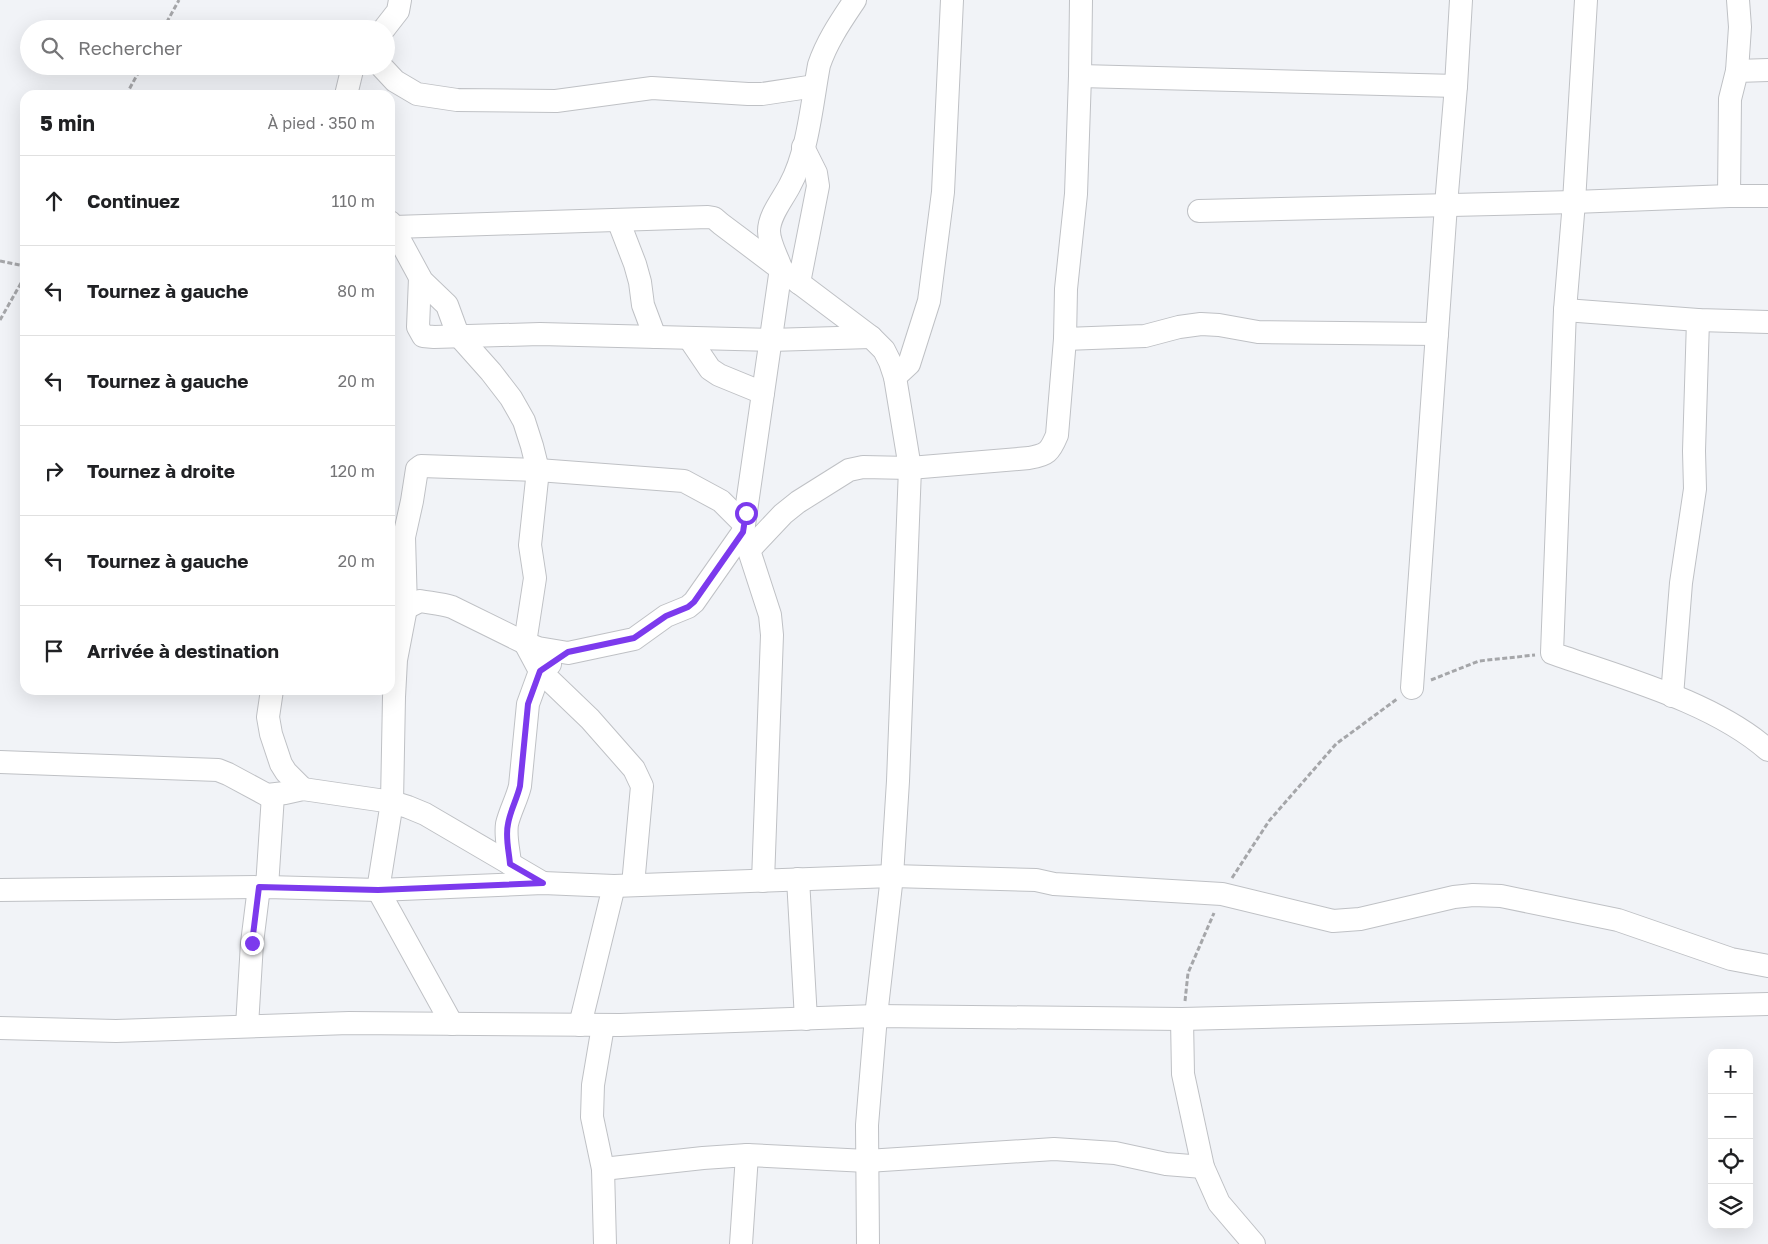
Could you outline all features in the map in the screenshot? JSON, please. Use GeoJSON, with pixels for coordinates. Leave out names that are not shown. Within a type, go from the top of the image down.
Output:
{"type":"FeatureCollection","features":[{"type":"Feature","properties":{"kind":"street"},"geometry":{"type":"LineString","coordinates":[[390,20],[399,6],[419,0]]}},
{"type":"Feature","properties":{"kind":"street"},"geometry":{"type":"LineString","coordinates":[[745,535],[781,268],[769,232],[770,224],[791,184],[803,147],[823,52],[855,0]]}},
{"type":"Feature","properties":{"kind":"street"},"geometry":{"type":"LineString","coordinates":[[895,377],[909,364],[929,301],[943,192],[952,0]]}},
{"type":"Feature","properties":{"kind":"street"},"geometry":{"type":"LineString","coordinates":[[398,609],[420,601],[452,607],[525,643],[538,648],[568,652],[634,638],[666,616],[688,607],[699,597],[745,535],[783,514],[798,502],[848,470],[864,467],[910,468],[1029,458],[1042,456],[1052,449],[1057,435],[1065,339],[1066,290],[1076,194],[1081,0]]}},
{"type":"Feature","properties":{"kind":"street"},"geometry":{"type":"LineString","coordinates":[[1412,688],[1461,0]]}},
{"type":"Feature","properties":{"kind":"street"},"geometry":{"type":"LineString","coordinates":[[1586,0],[1574,202],[1565,310],[1552,653],[1702,708],[1765,744]]}},
{"type":"Feature","properties":{"kind":"street"},"geometry":{"type":"LineString","coordinates":[[1729,196],[1730,99],[1737,71],[1740,27],[1738,0]]}},
{"type":"Feature","properties":{"kind":"street"},"geometry":{"type":"LineString","coordinates":[[1737,71],[1768,70]]}},
{"type":"Feature","properties":{"kind":"street"},"geometry":{"type":"LineString","coordinates":[[347,90],[351,75]]}},
{"type":"Feature","properties":{"kind":"street"},"geometry":{"type":"LineString","coordinates":[[389,75],[395,81],[417,94],[457,100],[556,101],[652,88],[748,94],[815,86]]}},
{"type":"Feature","properties":{"kind":"street"},"geometry":{"type":"LineString","coordinates":[[1080,76],[1456,86]]}},
{"type":"Feature","properties":{"kind":"street"},"geometry":{"type":"LineString","coordinates":[[799,283],[818,186],[818,179],[803,147]]}},
{"type":"Feature","properties":{"kind":"street"},"geometry":{"type":"LineString","coordinates":[[1199,211],[1768,196]]}},
{"type":"Feature","properties":{"kind":"street"},"geometry":{"type":"LineString","coordinates":[[395,224],[714,218],[871,336],[884,350],[890,362],[895,377],[910,468],[892,876],[876,1016],[867,1125],[868,1244]]}},
{"type":"Feature","properties":{"kind":"street"},"geometry":{"type":"LineString","coordinates":[[618,220],[636,264],[643,305],[655,337]]}},
{"type":"Feature","properties":{"kind":"street"},"geometry":{"type":"LineString","coordinates":[[395,230],[420,278],[447,305],[458,335],[492,372],[511,398],[524,422],[532,446],[538,470],[530,545],[535,586],[525,643],[540,671],[590,719],[634,769],[642,786],[624,886],[580,1025]]}},
{"type":"Feature","properties":{"kind":"street"},"geometry":{"type":"LineString","coordinates":[[420,278],[418,327],[423,336],[540,334],[770,340],[871,336]]}},
{"type":"Feature","properties":{"kind":"street"},"geometry":{"type":"LineString","coordinates":[[1565,310],[1766,324]]}},
{"type":"Feature","properties":{"kind":"street"},"geometry":{"type":"LineString","coordinates":[[1672,696],[1681,583],[1695,489],[1694,451],[1698,320]]}},
{"type":"Feature","properties":{"kind":"street"},"geometry":{"type":"LineString","coordinates":[[1065,339],[1145,336],[1179,327],[1201,324],[1258,332],[1437,334]]}},
{"type":"Feature","properties":{"kind":"street"},"geometry":{"type":"LineString","coordinates":[[689,338],[710,369],[719,376],[763,393]]}},
{"type":"Feature","properties":{"kind":"street"},"geometry":{"type":"LineString","coordinates":[[395,678],[404,538],[418,468],[421,466],[538,470],[684,481],[721,500],[745,535],[770,615],[772,635],[763,881]]}},
{"type":"Feature","properties":{"kind":"street"},"geometry":{"type":"LineString","coordinates":[[510,864],[508,823],[518,798],[528,704],[540,671],[568,652]]}},
{"type":"Feature","properties":{"kind":"street"},"geometry":{"type":"LineString","coordinates":[[271,695],[268,717],[271,734],[281,764],[286,772],[303,789]]}},
{"type":"Feature","properties":{"kind":"street"},"geometry":{"type":"LineString","coordinates":[[394,695],[392,802],[378,890],[452,1024]]}},
{"type":"Feature","properties":{"kind":"street"},"geometry":{"type":"LineString","coordinates":[[0,762],[218,770],[262,793],[273,795],[303,789],[392,802],[408,806],[425,814],[543,883]]}},
{"type":"Feature","properties":{"kind":"street"},"geometry":{"type":"LineString","coordinates":[[247,1026],[252,943],[263,887],[273,795]]}},
{"type":"Feature","properties":{"kind":"street"},"geometry":{"type":"LineString","coordinates":[[0,890],[263,887],[378,890],[543,883],[624,886],[892,876],[1036,880],[1054,884],[1222,894],[1333,921],[1360,919],[1454,897],[1473,895],[1501,896],[1618,920],[1731,959],[1768,966]]}},
{"type":"Feature","properties":{"kind":"street"},"geometry":{"type":"LineString","coordinates":[[798,879],[806,1020]]}},
{"type":"Feature","properties":{"kind":"street"},"geometry":{"type":"LineString","coordinates":[[0,1028],[116,1031],[349,1024],[603,1026],[876,1016],[1182,1019],[1768,1004]]}},
{"type":"Feature","properties":{"kind":"street"},"geometry":{"type":"LineString","coordinates":[[1182,1019],[1183,1074],[1203,1167],[1219,1202],[1254,1244]]}},
{"type":"Feature","properties":{"kind":"street"},"geometry":{"type":"LineString","coordinates":[[603,1026],[593,1085],[592,1117],[602,1168],[605,1244]]}},
{"type":"Feature","properties":{"kind":"street"},"geometry":{"type":"LineString","coordinates":[[602,1168],[748,1155],[867,1161],[1054,1150],[1115,1153],[1166,1164],[1203,1167]]}},
{"type":"Feature","properties":{"kind":"street"},"geometry":{"type":"LineString","coordinates":[[741,1244],[748,1155]]}},
{"type":"Feature","properties":{"kind":"street"},"geometry":{"type":"LineString","coordinates":[[1234,1244],[1235,1221]]}},
{"type":"Feature","properties":{"kind":"path"},"geometry":{"type":"LineString","coordinates":[[168,20],[180,0]]}},
{"type":"Feature","properties":{"kind":"path"},"geometry":{"type":"LineString","coordinates":[[129,90],[137,75]]}},
{"type":"Feature","properties":{"kind":"path"},"geometry":{"type":"LineString","coordinates":[[0,261],[20,265]]}},
{"type":"Feature","properties":{"kind":"path"},"geometry":{"type":"LineString","coordinates":[[0,320],[20,285]]}},
{"type":"Feature","properties":{"kind":"path"},"geometry":{"type":"LineString","coordinates":[[1182,1019],[1188,974],[1222,894],[1269,821],[1336,744],[1412,688],[1479,661],[1552,653]]}},
{"type":"Feature","properties":{"kind":"route"},"geometry":{"type":"LineString","coordinates":[[252,943],[259,887],[378,890],[543,883],[510,864],[507,833],[508,823],[518,798],[520,786],[528,704],[540,671],[568,652],[624,642],[634,638],[666,616],[688,607],[699,597],[743,532],[746,513]]}}]}
